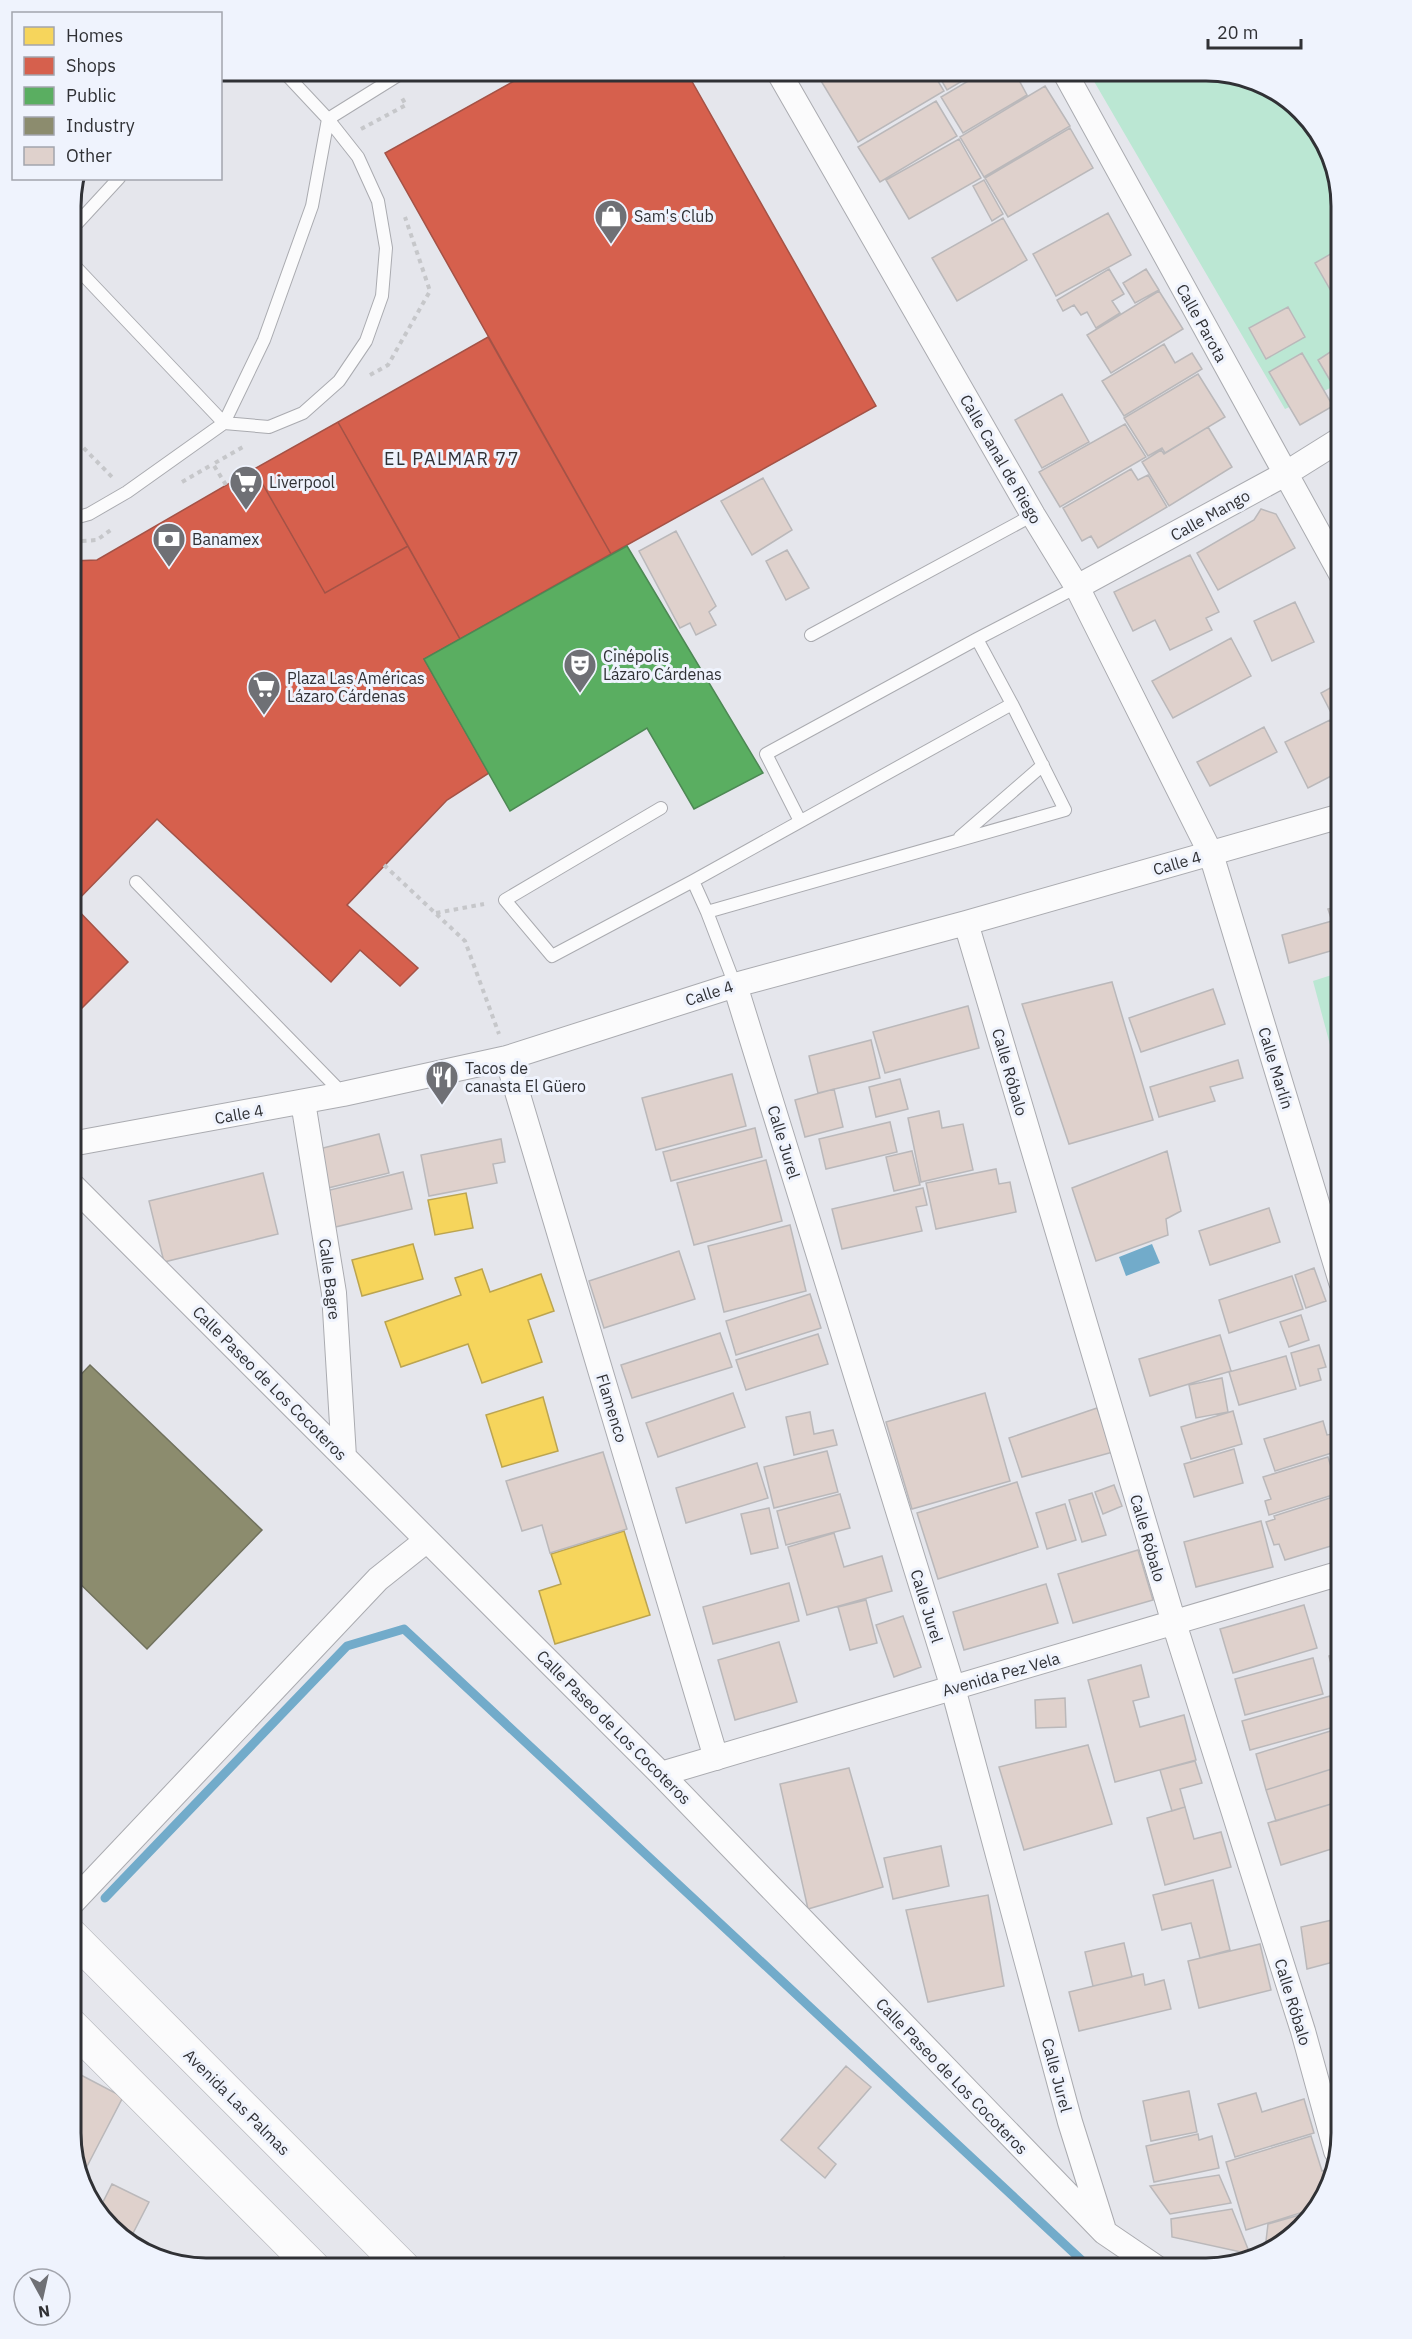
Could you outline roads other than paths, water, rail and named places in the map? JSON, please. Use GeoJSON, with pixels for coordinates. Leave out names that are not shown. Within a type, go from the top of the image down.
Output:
{"type":"FeatureCollection","features":[{"type":"Feature","properties":{"kind":"main road","name":"Avenida Las Palmas"},"geometry":{"type":"LineString","coordinates":[[81,1946],[394,2258]]}},
{"type":"Feature","properties":{"kind":"main road"},"geometry":{"type":"LineString","coordinates":[[81,2042],[304,2258]]}},
{"type":"Feature","properties":{"kind":"street","name":"Calle Canal de Riego"},"geometry":{"type":"LineString","coordinates":[[784,81],[1033,515],[1077,587],[1211,854]]}},
{"type":"Feature","properties":{"kind":"street","name":"Calle Parota"},"geometry":{"type":"LineString","coordinates":[[1070,81],[1331,556]]}},
{"type":"Feature","properties":{"kind":"street","name":"Calle Mango"},"geometry":{"type":"LineString","coordinates":[[1077,587],[1286,474],[1331,445]]}},
{"type":"Feature","properties":{"kind":"street","name":"Calle 4"},"geometry":{"type":"LineString","coordinates":[[81,1142],[303,1102],[507,1058],[735,985],[966,923],[1331,819]]}},
{"type":"Feature","properties":{"kind":"street","name":"Calle Marlín"},"geometry":{"type":"LineString","coordinates":[[1211,854],[1331,1249]]}},
{"type":"Feature","properties":{"kind":"street","name":"Calle Róbalo"},"geometry":{"type":"LineString","coordinates":[[966,923],[1174,1623],[1303,2031],[1331,2133]]}},
{"type":"Feature","properties":{"kind":"street","name":"Calle Jurel"},"geometry":{"type":"LineString","coordinates":[[735,985],[953,1688],[1070,2122],[1104,2232]]}},
{"type":"Feature","properties":{"kind":"street","name":"Flamenco"},"geometry":{"type":"LineString","coordinates":[[507,1058],[716,1758]]}},
{"type":"Feature","properties":{"kind":"street","name":"Calle Bagre"},"geometry":{"type":"LineString","coordinates":[[303,1102],[334,1293],[344,1457]]}},
{"type":"Feature","properties":{"kind":"street","name":"Calle Paseo de Los Cocoteros"},"geometry":{"type":"LineString","coordinates":[[81,1194],[661,1774],[1104,2232],[1142,2258]]}},
{"type":"Feature","properties":{"kind":"street"},"geometry":{"type":"LineString","coordinates":[[81,1892],[378,1579],[428,1540]]}},
{"type":"Feature","properties":{"kind":"street","name":"Avenida Pez Vela"},"geometry":{"type":"LineString","coordinates":[[661,1774],[1331,1576]]}},
{"type":"Feature","properties":{"kind":"lane"},"geometry":{"type":"LineString","coordinates":[[81,273],[224,423],[269,427],[303,412],[339,381],[366,341],[382,296],[386,248],[378,201],[358,157],[328,119],[293,81]]}},
{"type":"Feature","properties":{"kind":"lane"},"geometry":{"type":"LineString","coordinates":[[81,516],[127,492],[224,423],[264,340],[312,206],[328,119],[388,81]]}},
{"type":"Feature","properties":{"kind":"lane"},"geometry":{"type":"LineString","coordinates":[[81,219],[116,180]]}},
{"type":"Feature","properties":{"kind":"lane"},"geometry":{"type":"LineString","coordinates":[[811,635],[1033,515]]}},
{"type":"Feature","properties":{"kind":"lane"},"geometry":{"type":"LineString","coordinates":[[800,821],[766,754],[1077,587]]}},
{"type":"Feature","properties":{"kind":"lane"},"geometry":{"type":"LineString","coordinates":[[707,912],[1065,810],[977,639]]}},
{"type":"Feature","properties":{"kind":"lane"},"geometry":{"type":"LineString","coordinates":[[662,808],[506,900],[552,956],[693,881],[1012,704]]}},
{"type":"Feature","properties":{"kind":"lane"},"geometry":{"type":"LineString","coordinates":[[956,840],[1042,765]]}},
{"type":"Feature","properties":{"kind":"lane"},"geometry":{"type":"LineString","coordinates":[[693,881],[735,985]]}},
{"type":"Feature","properties":{"kind":"lane"},"geometry":{"type":"LineString","coordinates":[[136,882],[343,1094]]}},
{"type":"Feature","properties":{"kind":"water"},"geometry":{"type":"Polygon","coordinates":[[[1152,1244],[1160,1263],[1126,1276],[1119,1257],[1152,1244]]]}},
{"type":"Feature","properties":{"kind":"waterway"},"geometry":{"type":"LineString","coordinates":[[105,1898],[347,1646],[404,1629],[1079,2258]]}},
{"type":"Feature","properties":{"kind":"place","name":"Sam's Club"},"geometry":{"type":"Point","coordinates":[611,245]}},
{"type":"Feature","properties":{"kind":"place","name":"Liverpool"},"geometry":{"type":"Point","coordinates":[246,511]}},
{"type":"Feature","properties":{"kind":"place","name":"Banamex"},"geometry":{"type":"Point","coordinates":[169,568]}},
{"type":"Feature","properties":{"kind":"place","name":"Cinépolis Lázaro Cárdenas"},"geometry":{"type":"Point","coordinates":[580,694]}},
{"type":"Feature","properties":{"kind":"place","name":"Plaza Las Américas Lázaro Cárdenas"},"geometry":{"type":"Point","coordinates":[264,716]}},
{"type":"Feature","properties":{"kind":"place","name":"Tacos de canasta El Güero"},"geometry":{"type":"Point","coordinates":[442,1106]}},
{"type":"Feature","properties":{"kind":"district","name":"EL PALMAR 77"},"geometry":{"type":"Point","coordinates":[452,458]}}]}
